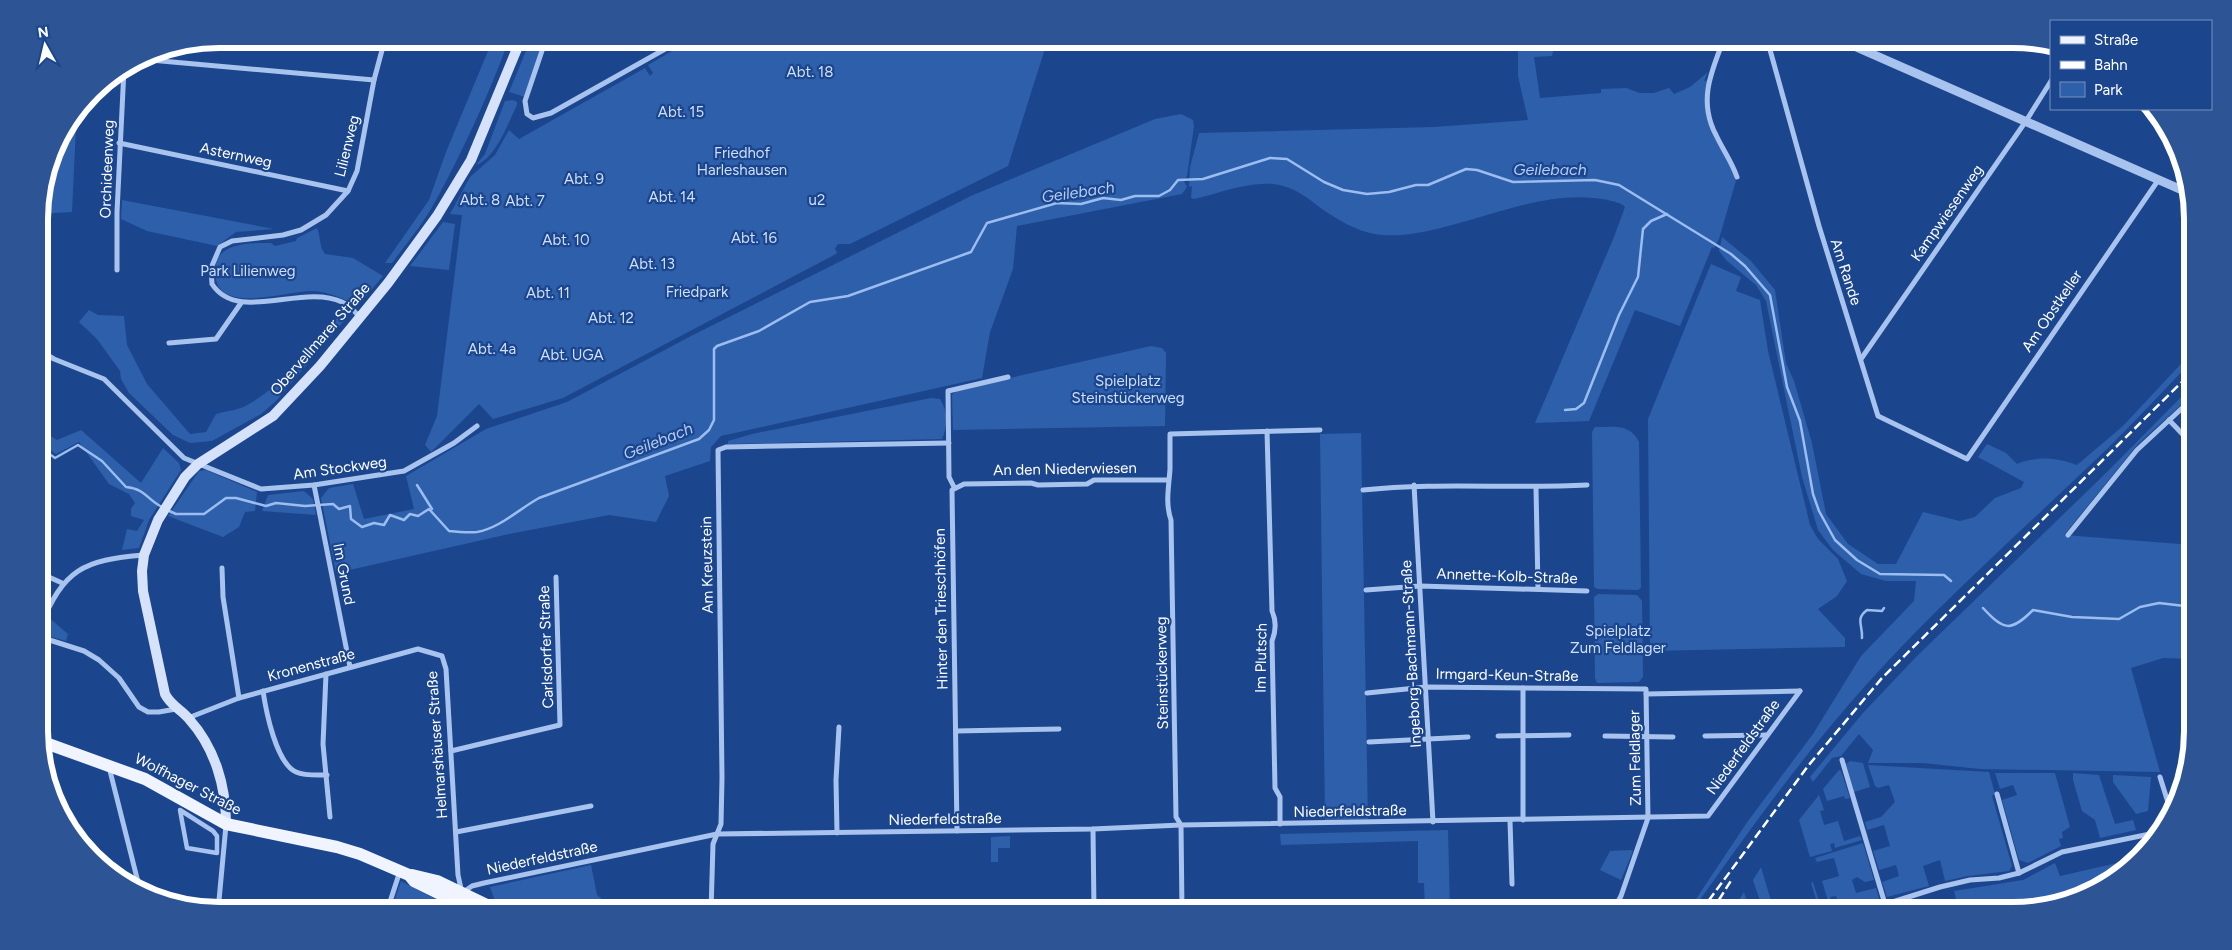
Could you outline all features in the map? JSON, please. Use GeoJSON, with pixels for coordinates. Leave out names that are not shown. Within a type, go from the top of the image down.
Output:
{"type":"FeatureCollection","features":[{"type":"Feature","properties":{"kind":"main road","name":"Obervellmarer Straße"},"geometry":{"type":"LineString","coordinates":[[226,824],[219,771],[209,749],[188,718],[170,704],[165,694],[143,591],[144,555],[158,520],[185,477],[198,464],[273,416],[320,366],[388,283],[437,216],[471,160],[517,48]]}},
{"type":"Feature","properties":{"kind":"main road","name":"Wolfhager Straße"},"geometry":{"type":"LineString","coordinates":[[49,744],[145,779],[226,824],[337,847],[360,854],[405,873],[437,881],[457,902]]}},
{"type":"Feature","properties":{"kind":"main road","name":"Wolfhager Straße"},"geometry":{"type":"LineString","coordinates":[[405,873],[414,881],[454,902]]}},
{"type":"Feature","properties":{"kind":"street","name":"Lilienweg"},"geometry":{"type":"LineString","coordinates":[[241,303],[225,298],[212,284],[211,268],[220,247],[232,241],[283,235],[301,230],[326,214],[348,191],[359,161],[374,80],[383,48]]}},
{"type":"Feature","properties":{"kind":"street"},"geometry":{"type":"LineString","coordinates":[[543,48],[526,101],[528,114],[533,118],[552,113],[667,48]]}},
{"type":"Feature","properties":{"kind":"street"},"geometry":{"type":"LineString","coordinates":[[1720,48],[1708,80],[1706,107],[1708,119],[1737,177]]}},
{"type":"Feature","properties":{"kind":"street","name":"Am Rande"},"geometry":{"type":"LineString","coordinates":[[1770,48],[1819,226],[1878,416],[1967,459]]}},
{"type":"Feature","properties":{"kind":"street"},"geometry":{"type":"LineString","coordinates":[[1859,48],[2182,190]]}},
{"type":"Feature","properties":{"kind":"street"},"geometry":{"type":"LineString","coordinates":[[155,60],[374,80]]}},
{"type":"Feature","properties":{"kind":"street","name":"Orchideenweg"},"geometry":{"type":"LineString","coordinates":[[118,270],[119,143],[123,77]]}},
{"type":"Feature","properties":{"kind":"street","name":"Kampwiesenweg"},"geometry":{"type":"LineString","coordinates":[[1861,359],[2026,121],[2050,83]]}},
{"type":"Feature","properties":{"kind":"street","name":"Asternweg"},"geometry":{"type":"LineString","coordinates":[[119,143],[348,191]]}},
{"type":"Feature","properties":{"kind":"street","name":"Am Obstkeller"},"geometry":{"type":"LineString","coordinates":[[1967,459],[2159,179]]}},
{"type":"Feature","properties":{"kind":"street"},"geometry":{"type":"LineString","coordinates":[[169,342],[216,338],[241,303],[312,296],[342,302],[360,317]]}},
{"type":"Feature","properties":{"kind":"street","name":"Am Stockweg"},"geometry":{"type":"LineString","coordinates":[[48,355],[104,379],[184,458],[261,489],[314,485],[404,471],[454,443],[477,426]]}},
{"type":"Feature","properties":{"kind":"street","name":"Hinter den Trieschhöfen"},"geometry":{"type":"LineString","coordinates":[[957,831],[951,493],[954,486],[949,478],[948,391],[1008,377]]}},
{"type":"Feature","properties":{"kind":"street"},"geometry":{"type":"LineString","coordinates":[[2068,535],[2137,450],[2184,406]]}},
{"type":"Feature","properties":{"kind":"street"},"geometry":{"type":"LineString","coordinates":[[2168,420],[2184,436]]}},
{"type":"Feature","properties":{"kind":"street"},"geometry":{"type":"LineString","coordinates":[[1267,431],[1320,430]]}},
{"type":"Feature","properties":{"kind":"street","name":"Steinstückerweg"},"geometry":{"type":"LineString","coordinates":[[1182,902],[1181,825],[1176,818],[1171,520],[1168,513],[1170,434],[1267,431]]}},
{"type":"Feature","properties":{"kind":"street","name":"Im Plutsch"},"geometry":{"type":"LineString","coordinates":[[1267,431],[1272,611],[1275,618],[1276,631],[1272,641],[1275,788],[1280,797],[1280,824]]}},
{"type":"Feature","properties":{"kind":"street","name":"Am Kreuzstein"},"geometry":{"type":"LineString","coordinates":[[711,902],[713,844],[721,824],[722,739],[718,450],[722,447],[949,443]]}},
{"type":"Feature","properties":{"kind":"street","name":"An den Niederwiesen"},"geometry":{"type":"LineString","coordinates":[[954,486],[964,484],[1087,484],[1094,480],[1168,480]]}},
{"type":"Feature","properties":{"kind":"street","name":"Im Grund"},"geometry":{"type":"LineString","coordinates":[[314,485],[350,667]]}},
{"type":"Feature","properties":{"kind":"street"},"geometry":{"type":"LineString","coordinates":[[1363,490],[1414,485],[1536,488],[1587,485]]}},
{"type":"Feature","properties":{"kind":"street","name":"Ingeborg-Bachmann-Straße"},"geometry":{"type":"LineString","coordinates":[[1414,485],[1433,822]]}},
{"type":"Feature","properties":{"kind":"street"},"geometry":{"type":"LineString","coordinates":[[1536,488],[1538,588]]}},
{"type":"Feature","properties":{"kind":"street"},"geometry":{"type":"LineString","coordinates":[[48,607],[62,583],[91,563],[112,558],[144,555]]}},
{"type":"Feature","properties":{"kind":"street"},"geometry":{"type":"LineString","coordinates":[[222,568],[223,596],[239,698]]}},
{"type":"Feature","properties":{"kind":"street"},"geometry":{"type":"LineString","coordinates":[[48,577],[62,583]]}},
{"type":"Feature","properties":{"kind":"street","name":"Carlsdorfer Straße"},"geometry":{"type":"LineString","coordinates":[[452,751],[560,725],[556,577]]}},
{"type":"Feature","properties":{"kind":"street","name":"Annette-Kolb-Straße"},"geometry":{"type":"LineString","coordinates":[[1366,590],[1420,586],[1538,588],[1587,591]]}},
{"type":"Feature","properties":{"kind":"street"},"geometry":{"type":"LineString","coordinates":[[48,639],[76,648],[99,660],[119,678],[140,708],[148,712],[177,709]]}},
{"type":"Feature","properties":{"kind":"street","name":"Kronenstraße"},"geometry":{"type":"LineString","coordinates":[[188,718],[239,698],[418,648],[442,656]]}},
{"type":"Feature","properties":{"kind":"street","name":"Helmarshäuser Straße"},"geometry":{"type":"LineString","coordinates":[[442,656],[446,669],[458,874],[461,902]]}},
{"type":"Feature","properties":{"kind":"street"},"geometry":{"type":"LineString","coordinates":[[326,674],[322,719],[330,817]]}},
{"type":"Feature","properties":{"kind":"street","name":"Irmgard-Keun-Straße"},"geometry":{"type":"LineString","coordinates":[[1367,693],[1426,687],[1646,691],[1800,691]]}},
{"type":"Feature","properties":{"kind":"street"},"geometry":{"type":"LineString","coordinates":[[1523,688],[1523,820]]}},
{"type":"Feature","properties":{"kind":"street"},"geometry":{"type":"LineString","coordinates":[[263,691],[268,720],[286,764],[294,771],[304,775],[326,774]]}},
{"type":"Feature","properties":{"kind":"street","name":"Zum Feldlager"},"geometry":{"type":"LineString","coordinates":[[1618,902],[1648,818],[1646,691]]}},
{"type":"Feature","properties":{"kind":"street","name":"Niederfeldstraße"},"geometry":{"type":"LineString","coordinates":[[464,902],[472,886],[717,834],[1093,829],[1181,825],[1708,816],[1800,691]]}},
{"type":"Feature","properties":{"kind":"street"},"geometry":{"type":"LineString","coordinates":[[837,833],[836,780],[839,727]]}},
{"type":"Feature","properties":{"kind":"street"},"geometry":{"type":"LineString","coordinates":[[956,731],[1059,729]]}},
{"type":"Feature","properties":{"kind":"street"},"geometry":{"type":"LineString","coordinates":[[1498,736],[1523,734],[1569,735]]}},
{"type":"Feature","properties":{"kind":"street"},"geometry":{"type":"LineString","coordinates":[[1705,736],[1767,735]]}},
{"type":"Feature","properties":{"kind":"street"},"geometry":{"type":"LineString","coordinates":[[1605,736],[1673,737]]}},
{"type":"Feature","properties":{"kind":"street"},"geometry":{"type":"LineString","coordinates":[[1369,742],[1468,737]]}},
{"type":"Feature","properties":{"kind":"street"},"geometry":{"type":"LineString","coordinates":[[1842,760],[1883,902]]}},
{"type":"Feature","properties":{"kind":"street"},"geometry":{"type":"LineString","coordinates":[[108,764],[138,882]]}},
{"type":"Feature","properties":{"kind":"street"},"geometry":{"type":"LineString","coordinates":[[2160,777],[2168,803]]}},
{"type":"Feature","properties":{"kind":"street"},"geometry":{"type":"LineString","coordinates":[[1998,794],[2019,873]]}},
{"type":"Feature","properties":{"kind":"street","name":"Helmarshäuser Straße"},"geometry":{"type":"LineString","coordinates":[[456,832],[591,806]]}},
{"type":"Feature","properties":{"kind":"street"},"geometry":{"type":"LineString","coordinates":[[180,810],[213,831],[217,836],[217,853],[187,848],[180,810]]}},
{"type":"Feature","properties":{"kind":"street"},"geometry":{"type":"LineString","coordinates":[[1510,820],[1512,884]]}},
{"type":"Feature","properties":{"kind":"street"},"geometry":{"type":"LineString","coordinates":[[219,902],[226,824]]}},
{"type":"Feature","properties":{"kind":"street"},"geometry":{"type":"LineString","coordinates":[[1093,829],[1094,902]]}},
{"type":"Feature","properties":{"kind":"street"},"geometry":{"type":"LineString","coordinates":[[1891,902],[1970,880],[1999,878],[2019,873],[2062,852],[2150,834]]}},
{"type":"Feature","properties":{"kind":"street"},"geometry":{"type":"LineString","coordinates":[[391,902],[405,873]]}},
{"type":"Feature","properties":{"kind":"street"},"geometry":{"type":"LineString","coordinates":[[132,879],[137,878]]}},
{"type":"Feature","properties":{"kind":"green space"},"geometry":{"type":"Polygon","coordinates":[[[489,48],[506,48],[485,100],[446,182],[415,233],[392,263],[385,263],[429,200],[446,152],[489,48]]]}},
{"type":"Feature","properties":{"kind":"green space"},"geometry":{"type":"Polygon","coordinates":[[[527,48],[541,48],[525,97],[509,92],[527,48]]]}},
{"type":"Feature","properties":{"kind":"green space","name":"Friedhof Harleshausen"},"geometry":{"type":"Polygon","coordinates":[[[677,48],[1045,48],[1008,166],[850,244],[838,244],[835,249],[836,254],[563,398],[493,419],[479,404],[431,452],[425,445],[437,416],[462,215],[450,214],[470,177],[495,155],[509,130],[519,139],[645,68],[650,76],[653,73],[648,65],[677,48]]]}},
{"type":"Feature","properties":{"kind":"green space"},"geometry":{"type":"Polygon","coordinates":[[[1518,48],[1554,48],[1552,56],[1534,57],[1540,98],[1601,93],[1601,89],[1626,88],[1640,93],[1654,93],[1669,88],[1674,94],[1690,87],[1708,72],[1704,81],[1708,80],[1706,107],[1737,177],[1719,239],[1714,248],[1712,247],[1680,326],[1635,310],[1589,421],[1535,423],[1614,237],[1625,207],[1621,204],[1608,200],[1583,197],[1558,199],[1533,203],[1411,234],[1385,235],[1374,234],[1354,227],[1333,216],[1299,193],[1273,184],[1238,187],[1194,199],[1191,198],[1192,186],[1189,187],[1190,167],[1199,133],[1434,127],[1528,120],[1518,76],[1518,48]]]}},
{"type":"Feature","properties":{"kind":"green space"},"geometry":{"type":"Polygon","coordinates":[[[513,100],[517,102],[517,105],[501,139],[490,155],[476,165],[485,154],[505,101],[513,100]]]}},
{"type":"Feature","properties":{"kind":"green space"},"geometry":{"type":"Polygon","coordinates":[[[1181,114],[1193,120],[1194,126],[1187,176],[1184,181],[1187,187],[1182,194],[1017,226],[1013,269],[990,332],[982,378],[721,436],[711,447],[710,461],[665,476],[669,496],[656,522],[609,515],[509,534],[336,573],[321,498],[329,488],[353,484],[364,519],[414,509],[406,476],[486,429],[567,402],[691,336],[973,195],[1155,119],[1181,114]]]}},
{"type":"Feature","properties":{"kind":"green space"},"geometry":{"type":"Polygon","coordinates":[[[75,126],[72,212],[48,213],[53,174],[65,143],[75,126]]]}},
{"type":"Feature","properties":{"kind":"green space"},"geometry":{"type":"Polygon","coordinates":[[[122,200],[274,229],[236,232],[217,246],[147,231],[121,219],[122,200]]]}},
{"type":"Feature","properties":{"kind":"green space"},"geometry":{"type":"Polygon","coordinates":[[[443,222],[455,224],[449,270],[410,266],[443,222]]]}},
{"type":"Feature","properties":{"kind":"green space","name":"Park Lilienweg"},"geometry":{"type":"Polygon","coordinates":[[[317,228],[325,254],[353,258],[383,276],[358,306],[336,296],[317,291],[243,298],[231,296],[221,290],[216,280],[215,267],[218,258],[224,252],[232,247],[251,243],[271,243],[275,246],[296,241],[297,238],[317,228]]]}},
{"type":"Feature","properties":{"kind":"green space"},"geometry":{"type":"Polygon","coordinates":[[[1722,237],[1751,261],[1775,290],[1786,363],[1794,381],[1812,443],[1826,514],[1848,544],[1878,564],[1896,564],[1923,512],[1960,521],[1975,517],[1995,498],[2021,488],[2024,482],[1978,457],[1987,444],[2006,453],[2017,464],[2047,459],[2061,460],[2077,465],[2123,426],[2184,361],[2184,369],[2108,448],[1940,608],[1876,674],[1785,783],[1698,902],[1694,902],[1748,821],[1813,734],[1861,656],[1914,601],[1916,581],[1886,581],[1861,574],[1833,550],[1818,530],[1802,477],[1766,301],[1756,285],[1726,260],[1719,251],[1722,237]]]}},
{"type":"Feature","properties":{"kind":"green space"},"geometry":{"type":"Polygon","coordinates":[[[1711,264],[1741,277],[1736,291],[1760,300],[1768,351],[1810,525],[1818,539],[1838,559],[1847,581],[1837,596],[1818,609],[1845,638],[1845,647],[1650,651],[1648,419],[1711,264]]]}},
{"type":"Feature","properties":{"kind":"green space"},"geometry":{"type":"Polygon","coordinates":[[[89,310],[98,315],[124,316],[127,345],[147,384],[190,434],[206,432],[216,414],[241,408],[263,395],[300,362],[343,311],[348,316],[276,401],[261,414],[212,441],[190,443],[173,435],[129,393],[121,379],[120,371],[97,339],[79,322],[89,310]]]}},
{"type":"Feature","properties":{"kind":"green space","name":"Spielplatz Steinstückerweg"},"geometry":{"type":"Polygon","coordinates":[[[1151,346],[1162,348],[1166,353],[1165,426],[953,430],[952,395],[957,390],[1151,346]]]}},
{"type":"Feature","properties":{"kind":"green space"},"geometry":{"type":"Polygon","coordinates":[[[2184,394],[2184,402],[2138,444],[2064,535],[2184,544],[2184,659],[2163,658],[2131,668],[2160,772],[1980,769],[1923,763],[1868,763],[1873,750],[1859,734],[1841,756],[1832,758],[1813,782],[1810,777],[1862,714],[1917,656],[2107,472],[2184,394]]]}},
{"type":"Feature","properties":{"kind":"green space"},"geometry":{"type":"Polygon","coordinates":[[[931,398],[940,399],[945,408],[946,423],[942,439],[728,444],[728,441],[752,434],[931,398]]]}},
{"type":"Feature","properties":{"kind":"green space"},"geometry":{"type":"Polygon","coordinates":[[[1595,427],[1620,427],[1626,429],[1639,442],[1641,588],[1638,590],[1598,589],[1594,587],[1592,432],[1595,427]]]}},
{"type":"Feature","properties":{"kind":"green space"},"geometry":{"type":"Polygon","coordinates":[[[81,430],[141,483],[163,448],[179,463],[181,470],[149,520],[139,548],[122,550],[127,529],[137,531],[144,520],[131,516],[131,509],[135,503],[129,494],[109,484],[79,442],[56,454],[48,448],[48,434],[57,440],[81,430]]]}},
{"type":"Feature","properties":{"kind":"green space"},"geometry":{"type":"Polygon","coordinates":[[[1361,433],[1368,819],[1325,820],[1320,434],[1361,433]]]}},
{"type":"Feature","properties":{"kind":"green space"},"geometry":{"type":"Polygon","coordinates":[[[206,470],[257,492],[255,511],[245,512],[239,527],[223,537],[168,516],[199,471],[206,470]]]}},
{"type":"Feature","properties":{"kind":"green space"},"geometry":{"type":"Polygon","coordinates":[[[304,491],[313,499],[316,515],[262,511],[268,495],[304,491]]]}},
{"type":"Feature","properties":{"kind":"green space","name":"Spielplatz Zum Feldlager"},"geometry":{"type":"Polygon","coordinates":[[[1598,594],[1637,595],[1642,601],[1643,677],[1639,682],[1597,683],[1595,678],[1594,597],[1598,594]]]}},
{"type":"Feature","properties":{"kind":"green space"},"geometry":{"type":"Polygon","coordinates":[[[48,617],[68,634],[66,641],[48,636],[48,617]]]}},
{"type":"Feature","properties":{"kind":"green space"},"geometry":{"type":"Polygon","coordinates":[[[1850,761],[1863,763],[1870,787],[1854,792],[1846,764],[1850,761]]]}},
{"type":"Feature","properties":{"kind":"green space"},"geometry":{"type":"Polygon","coordinates":[[[1868,765],[1989,772],[1995,794],[1992,796],[2012,866],[2009,871],[1945,881],[1940,860],[1923,866],[1929,886],[1887,897],[1882,882],[1899,876],[1896,865],[1879,870],[1873,851],[1890,846],[1884,825],[1867,830],[1865,822],[1881,817],[1895,802],[1889,785],[1878,788],[1875,786],[1868,765]]]}},
{"type":"Feature","properties":{"kind":"green space"},"geometry":{"type":"Polygon","coordinates":[[[1839,770],[1850,798],[1845,799],[1844,796],[1827,801],[1823,789],[1839,770]]]}},
{"type":"Feature","properties":{"kind":"green space"},"geometry":{"type":"Polygon","coordinates":[[[1995,773],[2055,773],[2070,827],[2062,832],[2063,838],[2059,839],[2061,846],[2028,863],[2019,860],[2002,800],[2017,795],[2013,785],[2000,789],[1995,773]]]}},
{"type":"Feature","properties":{"kind":"green space"},"geometry":{"type":"Polygon","coordinates":[[[2073,773],[2099,775],[2115,824],[2133,820],[2136,830],[2100,838],[2095,820],[2082,811],[2073,780],[2073,773]]]}},
{"type":"Feature","properties":{"kind":"green space"},"geometry":{"type":"Polygon","coordinates":[[[2113,775],[2151,777],[2148,811],[2136,814],[2113,782],[2113,775]]]}},
{"type":"Feature","properties":{"kind":"green space"},"geometry":{"type":"Polygon","coordinates":[[[1819,795],[1824,810],[1820,811],[1824,825],[1838,821],[1844,841],[1860,836],[1862,840],[1835,848],[1834,843],[1830,844],[1832,851],[1810,857],[1799,820],[1819,795]]]}},
{"type":"Feature","properties":{"kind":"green space"},"geometry":{"type":"Polygon","coordinates":[[[1448,830],[1450,902],[1425,902],[1424,883],[1418,883],[1418,841],[1281,845],[1280,834],[1448,830]]]}},
{"type":"Feature","properties":{"kind":"green space"},"geometry":{"type":"Polygon","coordinates":[[[1010,836],[1010,848],[998,848],[998,862],[991,862],[991,837],[1010,836]]]}},
{"type":"Feature","properties":{"kind":"green space"},"geometry":{"type":"Polygon","coordinates":[[[1863,843],[1874,880],[1865,882],[1857,877],[1852,880],[1856,893],[1876,888],[1879,898],[1877,902],[1838,902],[1836,896],[1830,897],[1831,902],[1828,902],[1822,881],[1839,876],[1834,858],[1817,862],[1815,858],[1863,843]]]}},
{"type":"Feature","properties":{"kind":"green space"},"geometry":{"type":"Polygon","coordinates":[[[1610,851],[1633,851],[1621,880],[1600,870],[1610,851]]]}},
{"type":"Feature","properties":{"kind":"green space"},"geometry":{"type":"Polygon","coordinates":[[[2124,862],[2089,885],[2047,899],[2025,902],[1957,902],[1954,891],[2023,880],[2055,863],[2060,876],[2124,862]]]}},
{"type":"Feature","properties":{"kind":"green space"},"geometry":{"type":"Polygon","coordinates":[[[591,865],[597,895],[606,902],[497,902],[495,901],[490,887],[591,865]]]}},
{"type":"Feature","properties":{"kind":"green space"},"geometry":{"type":"Polygon","coordinates":[[[1761,867],[1771,902],[1760,902],[1753,880],[1761,867]]]}},
{"type":"Feature","properties":{"kind":"green space"},"geometry":{"type":"Polygon","coordinates":[[[401,881],[438,902],[394,902],[401,881]]]}},
{"type":"Feature","properties":{"kind":"green space"},"geometry":{"type":"Polygon","coordinates":[[[1813,882],[1819,902],[1807,902],[1816,899],[1811,883],[1813,882]]]}},
{"type":"Feature","properties":{"kind":"green space"},"geometry":{"type":"Polygon","coordinates":[[[1744,892],[1747,902],[1738,902],[1744,892]]]}},
{"type":"Feature","properties":{"kind":"waterway","name":"Geilebach"},"geometry":{"type":"LineString","coordinates":[[167,510],[176,514],[204,514],[226,498],[236,498],[266,506],[276,503],[305,506],[333,504],[339,509],[350,506],[351,519],[362,527],[374,523],[384,525],[390,515],[404,520],[410,514],[418,516],[429,509],[449,531],[477,532],[485,530],[494,527],[539,498],[699,439],[709,430],[714,420],[714,349],[717,346],[759,331],[810,302],[848,296],[971,252],[987,223],[1057,203],[1081,204],[1103,198],[1121,200],[1135,196],[1159,196],[1170,190],[1178,180],[1203,179],[1270,158],[1287,159],[1324,182],[1343,190],[1367,194],[1389,192],[1416,185],[1428,185],[1466,169],[1477,170],[1513,182],[1595,180],[1619,185],[1731,254],[1745,266],[1770,295],[1787,387],[1800,421],[1813,494],[1819,511],[1835,540],[1857,560],[1880,574],[1944,575],[1951,581]]}},
{"type":"Feature","properties":{"kind":"waterway"},"geometry":{"type":"LineString","coordinates":[[1565,410],[1576,409],[1584,403],[1619,315],[1638,277],[1643,229],[1651,221],[1667,214]]}},
{"type":"Feature","properties":{"kind":"waterway","name":"Geilebach"},"geometry":{"type":"LineString","coordinates":[[48,453],[55,458],[78,445],[102,461],[126,487],[142,492],[162,507]]}},
{"type":"Feature","properties":{"kind":"waterway"},"geometry":{"type":"LineString","coordinates":[[417,485],[432,509]]}},
{"type":"Feature","properties":{"kind":"waterway","name":"Geilebach"},"geometry":{"type":"LineString","coordinates":[[1983,608],[2002,625],[2008,626],[2019,622],[2033,610],[2072,617],[2119,619],[2140,607],[2159,603],[2184,606]]}},
{"type":"Feature","properties":{"kind":"waterway"},"geometry":{"type":"LineString","coordinates":[[1862,638],[1860,619],[1863,613],[1867,610],[1882,611],[1884,608]]}},
{"type":"Feature","properties":{"kind":"railway"},"geometry":{"type":"LineString","coordinates":[[1708,902],[1808,766],[1882,678],[2184,380]]}},
{"type":"Feature","properties":{"kind":"railway"},"geometry":{"type":"LineString","coordinates":[[1718,902],[1732,879]]}},
{"type":"Feature","properties":{"kind":"park label","name":"Abt. 18"},"geometry":{"type":"Point","coordinates":[810,72]}},
{"type":"Feature","properties":{"kind":"park label","name":"Abt. 15"},"geometry":{"type":"Point","coordinates":[681,112]}},
{"type":"Feature","properties":{"kind":"park label","name":"Abt. 9"},"geometry":{"type":"Point","coordinates":[584,179]}},
{"type":"Feature","properties":{"kind":"park label","name":"Abt. 14"},"geometry":{"type":"Point","coordinates":[672,197]}},
{"type":"Feature","properties":{"kind":"park label","name":"Abt. 8"},"geometry":{"type":"Point","coordinates":[480,200]}},
{"type":"Feature","properties":{"kind":"park label","name":"u2"},"geometry":{"type":"Point","coordinates":[817,200]}},
{"type":"Feature","properties":{"kind":"park label","name":"Abt. 7"},"geometry":{"type":"Point","coordinates":[525,201]}},
{"type":"Feature","properties":{"kind":"park label","name":"Abt. 16"},"geometry":{"type":"Point","coordinates":[754,238]}},
{"type":"Feature","properties":{"kind":"park label","name":"Abt. 10"},"geometry":{"type":"Point","coordinates":[566,240]}},
{"type":"Feature","properties":{"kind":"park label","name":"Abt. 13"},"geometry":{"type":"Point","coordinates":[652,264]}},
{"type":"Feature","properties":{"kind":"park label","name":"Friedpark"},"geometry":{"type":"Point","coordinates":[697,292]}},
{"type":"Feature","properties":{"kind":"park label","name":"Abt. 11"},"geometry":{"type":"Point","coordinates":[548,293]}},
{"type":"Feature","properties":{"kind":"park label","name":"Abt. 12"},"geometry":{"type":"Point","coordinates":[611,318]}},
{"type":"Feature","properties":{"kind":"park label","name":"Abt. 4a"},"geometry":{"type":"Point","coordinates":[492,349]}},
{"type":"Feature","properties":{"kind":"park label","name":"Abt. UGA"},"geometry":{"type":"Point","coordinates":[572,355]}}]}
